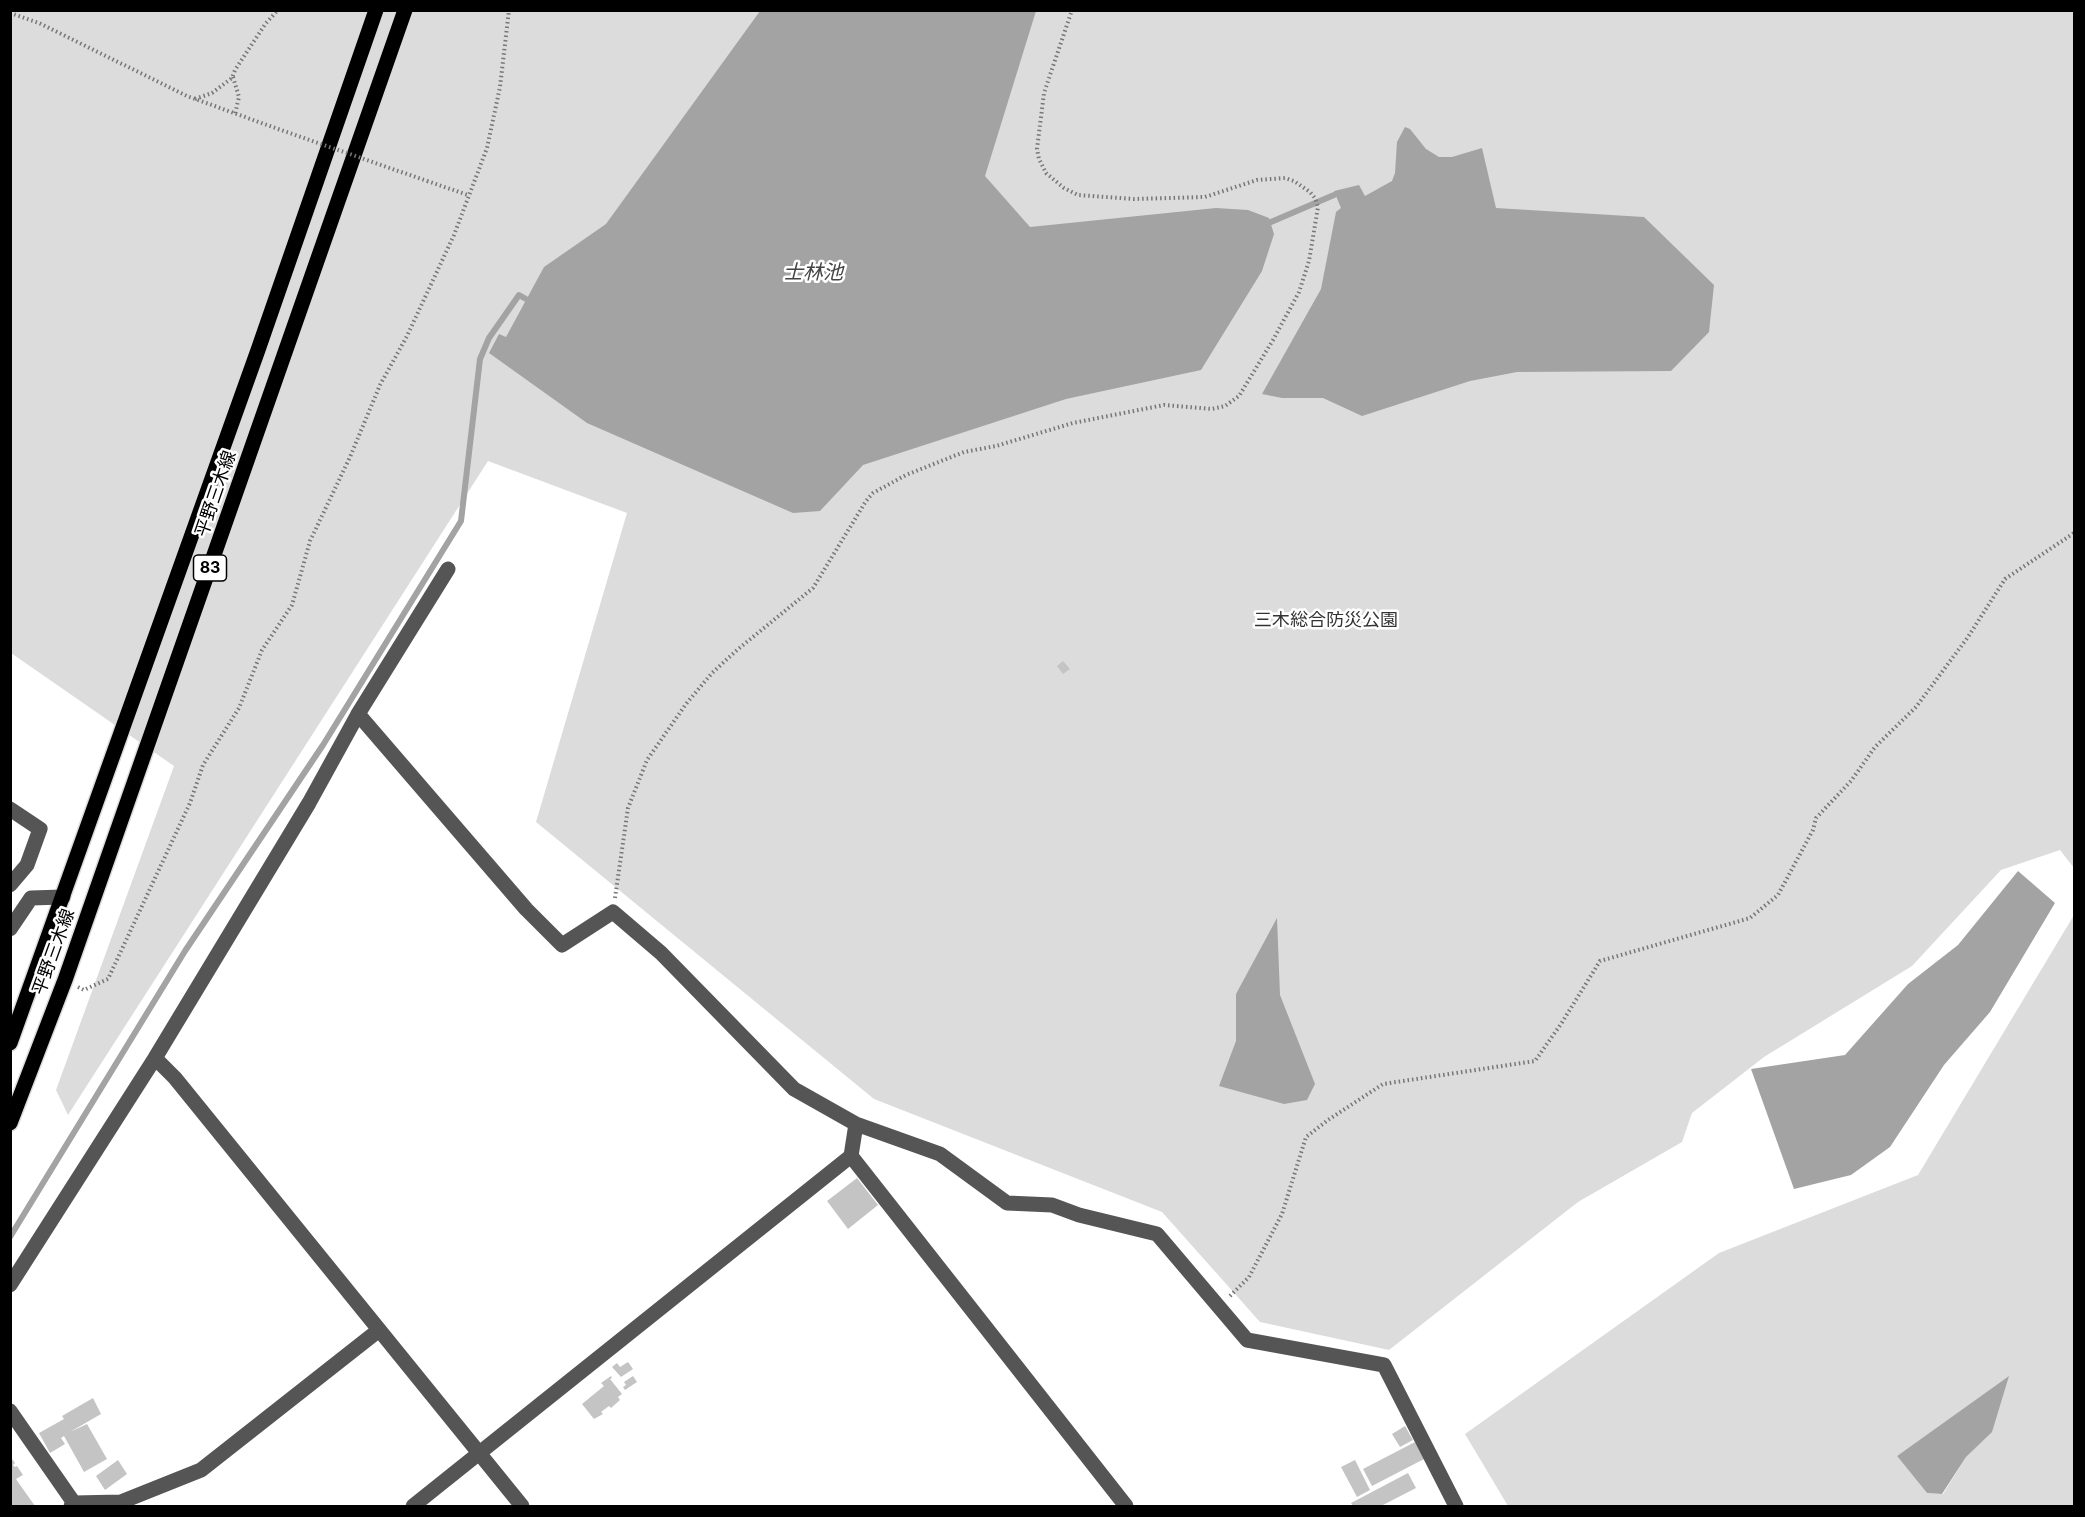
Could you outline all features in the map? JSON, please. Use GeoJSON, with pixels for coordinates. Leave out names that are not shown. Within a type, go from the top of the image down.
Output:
{"type":"FeatureCollection","features":[{"type":"Feature","properties":{"kind":"main road","name":"平野三木線"},"geometry":{"type":"LineString","coordinates":[[10,1043],[258,350],[376,10]]}},
{"type":"Feature","properties":{"kind":"main road","name":"平野三木線"},"geometry":{"type":"LineString","coordinates":[[10,1123],[65,980],[405,10]]}},
{"type":"Feature","properties":{"kind":"street"},"geometry":{"type":"LineString","coordinates":[[10,1285],[155,1058],[309,803],[358,714],[448,568]]}},
{"type":"Feature","properties":{"kind":"street"},"geometry":{"type":"LineString","coordinates":[[358,714],[526,909],[562,945],[613,912],[661,953],[794,1089],[856,1124],[940,1154],[1007,1203],[1052,1205],[1079,1215],[1157,1234],[1247,1340],[1383,1365],[1456,1506]]}},
{"type":"Feature","properties":{"kind":"street"},"geometry":{"type":"LineString","coordinates":[[10,809],[40,829],[27,865],[10,885]]}},
{"type":"Feature","properties":{"kind":"street"},"geometry":{"type":"LineString","coordinates":[[10,929],[31,898],[63,897]]}},
{"type":"Feature","properties":{"kind":"street"},"geometry":{"type":"LineString","coordinates":[[155,1058],[175,1078],[522,1506]]}},
{"type":"Feature","properties":{"kind":"street"},"geometry":{"type":"LineString","coordinates":[[413,1506],[851,1156],[856,1124]]}},
{"type":"Feature","properties":{"kind":"street"},"geometry":{"type":"LineString","coordinates":[[851,1156],[1126,1506]]}},
{"type":"Feature","properties":{"kind":"street"},"geometry":{"type":"LineString","coordinates":[[10,1411],[73,1505],[123,1504],[201,1470],[379,1330]]}},
{"type":"Feature","properties":{"kind":"path"},"geometry":{"type":"LineString","coordinates":[[235,114],[239,97],[233,76],[235,70],[266,23],[278,10]]}},
{"type":"Feature","properties":{"kind":"path"},"geometry":{"type":"LineString","coordinates":[[65,980],[84,990],[108,978],[190,803],[203,765],[239,708],[262,650],[292,605],[310,542],[350,457],[380,385],[407,336],[454,236],[487,148],[500,87],[509,10]]}},
{"type":"Feature","properties":{"kind":"path"},"geometry":{"type":"LineString","coordinates":[[613,912],[628,808],[647,760],[686,704],[712,673],[813,588],[873,493],[906,475],[963,452],[996,446],[1073,423],[1164,405],[1212,409],[1233,402],[1252,376],[1299,292],[1309,261],[1318,207],[1315,198],[1304,186],[1285,178],[1257,180],[1205,197],[1163,199],[1078,195],[1052,180],[1039,159],[1038,132],[1044,93],[1072,10]]}},
{"type":"Feature","properties":{"kind":"path"},"geometry":{"type":"LineString","coordinates":[[10,13],[39,23],[195,99],[468,195]]}},
{"type":"Feature","properties":{"kind":"path"},"geometry":{"type":"LineString","coordinates":[[195,99],[209,94],[233,76]]}},
{"type":"Feature","properties":{"kind":"path"},"geometry":{"type":"LineString","coordinates":[[1219,1307],[1250,1277],[1282,1214],[1306,1137],[1328,1120],[1383,1084],[1535,1061],[1600,961],[1750,918],[1778,895],[1813,830],[1816,818],[1851,781],[1875,747],[1916,707],[1968,637],[2005,579],[2074,533]]}},
{"type":"Feature","properties":{"kind":"green space","name":"三木総合防災公園"},"geometry":{"type":"Polygon","coordinates":[[[11,11],[2074,11],[2074,868],[2060,850],[2001,870],[1912,966],[1764,1057],[1692,1113],[1682,1142],[1578,1202],[1389,1350],[1260,1322],[1162,1212],[874,1099],[536,822],[627,513],[488,461],[68,1115],[56,1090],[174,766],[11,653],[11,11]]]}},
{"type":"Feature","properties":{"kind":"green space"},"geometry":{"type":"Polygon","coordinates":[[[2074,915],[2074,1506],[1508,1506],[1465,1434],[1719,1253],[1918,1175],[2074,915]],[[2008,1377],[1897,1456],[1927,1493],[1943,1494],[1966,1457],[1991,1432],[2008,1377]]]}},
{"type":"Feature","properties":{"kind":"water","name":"士林池"},"geometry":{"type":"Polygon","coordinates":[[[760,11],[1036,11],[985,176],[1030,227],[1216,208],[1248,210],[1269,218],[1274,234],[1262,271],[1201,370],[1066,399],[863,465],[820,511],[793,513],[587,423],[489,353],[499,334],[506,337],[544,267],[606,224],[760,11]]]}},
{"type":"Feature","properties":{"kind":"water"},"geometry":{"type":"Polygon","coordinates":[[[1405,127],[1410,129],[1426,149],[1439,157],[1452,157],[1482,148],[1496,208],[1644,217],[1714,285],[1709,332],[1671,371],[1517,372],[1470,381],[1362,416],[1323,398],[1282,398],[1262,394],[1321,289],[1336,212],[1341,208],[1334,191],[1359,185],[1365,196],[1392,181],[1395,173],[1397,142],[1405,127]]]}},
{"type":"Feature","properties":{"kind":"water"},"geometry":{"type":"Polygon","coordinates":[[[2018,871],[2055,903],[1990,1012],[1944,1065],[1890,1147],[1851,1175],[1794,1189],[1751,1069],[1845,1055],[1908,984],[1958,945],[2018,871]]]}},
{"type":"Feature","properties":{"kind":"water"},"geometry":{"type":"Polygon","coordinates":[[[1277,918],[1280,995],[1315,1084],[1307,1100],[1284,1104],[1219,1086],[1236,1041],[1236,994],[1277,918]]]}},
{"type":"Feature","properties":{"kind":"water"},"geometry":{"type":"Polygon","coordinates":[[[2009,1376],[1992,1432],[1966,1457],[1942,1494],[1927,1493],[1897,1456],[2009,1376]]]}},
{"type":"Feature","properties":{"kind":"building"},"geometry":{"type":"Polygon","coordinates":[[[1063,661],[1070,669],[1063,674],[1057,666],[1063,661]]]}},
{"type":"Feature","properties":{"kind":"building"},"geometry":{"type":"Polygon","coordinates":[[[857,1178],[878,1205],[848,1229],[827,1201],[857,1178]]]}},
{"type":"Feature","properties":{"kind":"building"},"geometry":{"type":"Polygon","coordinates":[[[628,1362],[633,1369],[621,1377],[612,1367],[617,1363],[620,1367],[628,1362]]]}},
{"type":"Feature","properties":{"kind":"building"},"geometry":{"type":"Polygon","coordinates":[[[611,1376],[610,1379],[622,1394],[618,1397],[620,1400],[594,1419],[582,1404],[604,1386],[601,1383],[611,1376]]]}},
{"type":"Feature","properties":{"kind":"building"},"geometry":{"type":"Polygon","coordinates":[[[633,1376],[637,1382],[625,1390],[624,1382],[633,1376]]]}},
{"type":"Feature","properties":{"kind":"building"},"geometry":{"type":"Polygon","coordinates":[[[93,1398],[101,1414],[70,1432],[87,1424],[107,1459],[84,1472],[64,1436],[61,1438],[65,1444],[50,1453],[39,1433],[64,1419],[62,1416],[93,1398]]]}},
{"type":"Feature","properties":{"kind":"building"},"geometry":{"type":"Polygon","coordinates":[[[1405,1426],[1413,1440],[1400,1447],[1392,1434],[1405,1426]]]}},
{"type":"Feature","properties":{"kind":"building"},"geometry":{"type":"Polygon","coordinates":[[[1415,1442],[1424,1459],[1372,1486],[1363,1469],[1415,1442]]]}},
{"type":"Feature","properties":{"kind":"building"},"geometry":{"type":"Polygon","coordinates":[[[12,1459],[15,1463],[13,1465],[17,1466],[23,1475],[16,1479],[35,1506],[10,1506],[10,1460],[12,1459]]]}},
{"type":"Feature","properties":{"kind":"building"},"geometry":{"type":"Polygon","coordinates":[[[118,1460],[127,1474],[105,1490],[96,1476],[118,1460]]]}},
{"type":"Feature","properties":{"kind":"building"},"geometry":{"type":"Polygon","coordinates":[[[1355,1460],[1370,1490],[1357,1497],[1341,1467],[1355,1460]]]}},
{"type":"Feature","properties":{"kind":"building"},"geometry":{"type":"Polygon","coordinates":[[[1408,1473],[1416,1488],[1381,1506],[1353,1506],[1351,1503],[1408,1473]]]}},
{"type":"Feature","properties":{"kind":"waterway"},"geometry":{"type":"LineString","coordinates":[[1271,222],[1334,195]]}},
{"type":"Feature","properties":{"kind":"waterway"},"geometry":{"type":"LineString","coordinates":[[10,1237],[185,951],[323,745],[461,521],[480,359],[489,338],[519,295],[526,299]]}}]}
